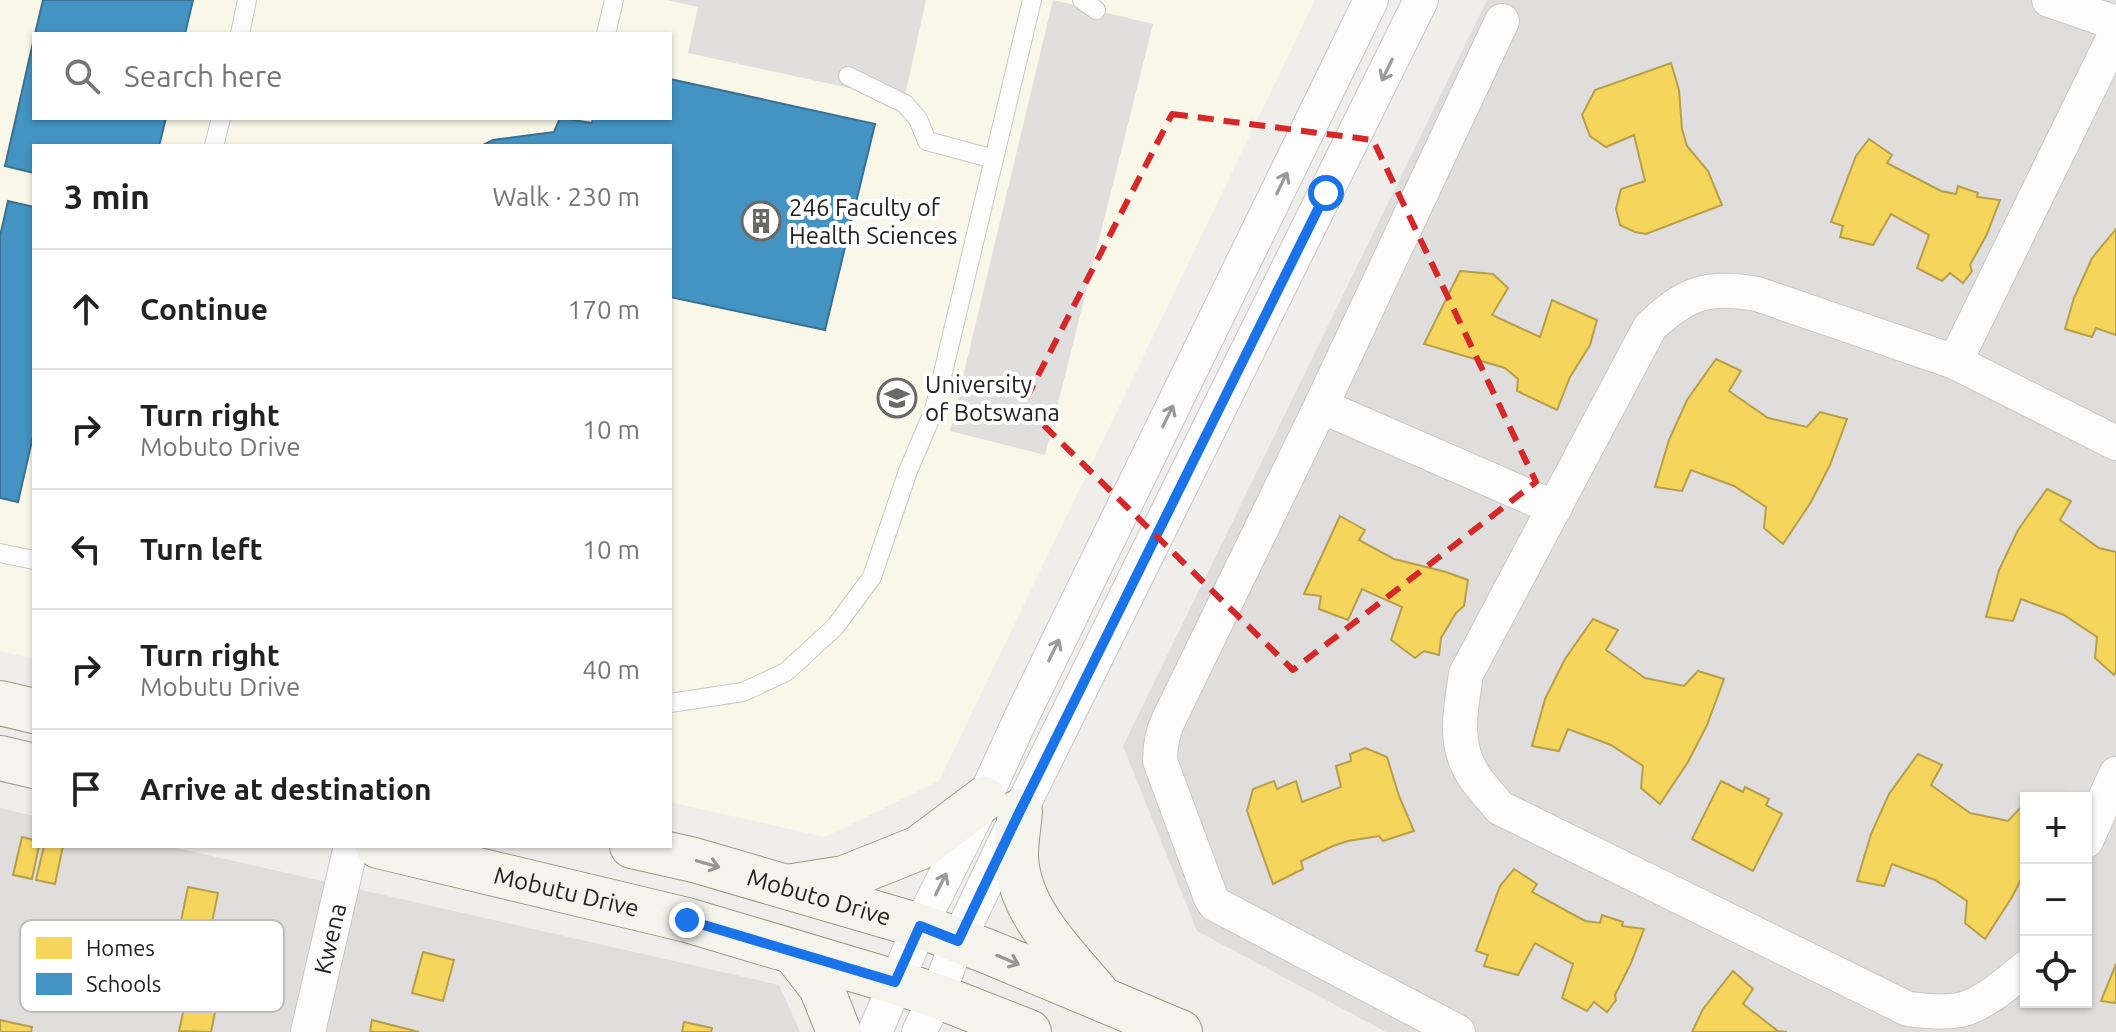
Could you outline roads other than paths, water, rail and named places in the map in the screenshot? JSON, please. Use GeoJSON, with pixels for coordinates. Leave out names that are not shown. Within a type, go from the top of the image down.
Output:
{"type":"FeatureCollection","features":[{"type":"Feature","properties":{"kind":"main road"},"geometry":{"type":"LineString","coordinates":[[0,703],[32,711]]}},
{"type":"Feature","properties":{"kind":"main road"},"geometry":{"type":"LineString","coordinates":[[0,758],[32,766]]}},
{"type":"Feature","properties":{"kind":"main road"},"geometry":{"type":"LineString","coordinates":[[787,887],[844,878],[919,848],[1002,805],[1021,883],[1033,909],[1056,945],[1103,1000]]}},
{"type":"Feature","properties":{"kind":"main road","name":"Mobutu Drive"},"geometry":{"type":"LineString","coordinates":[[386,848],[687,920],[895,982],[928,1014],[1029,1032]]}},
{"type":"Feature","properties":{"kind":"main road","name":"Mobuto Drive"},"geometry":{"type":"LineString","coordinates":[[641,848],[694,860],[939,933],[1180,1032]]}},
{"type":"Feature","properties":{"kind":"main road"},"geometry":{"type":"LineString","coordinates":[[794,952],[821,987],[839,1032]]}},
{"type":"Feature","properties":{"kind":"street"},"geometry":{"type":"LineString","coordinates":[[1002,805],[1028,704],[1371,0]]}},
{"type":"Feature","properties":{"kind":"street"},"geometry":{"type":"LineString","coordinates":[[875,1032],[895,982],[939,933],[1002,805],[1421,0]]}},
{"type":"Feature","properties":{"kind":"street"},"geometry":{"type":"LineString","coordinates":[[2049,0],[2116,23]]}},
{"type":"Feature","properties":{"kind":"street"},"geometry":{"type":"LineString","coordinates":[[1458,1032],[1215,904],[1160,761],[1162,734],[1502,21]]}},
{"type":"Feature","properties":{"kind":"street"},"geometry":{"type":"LineString","coordinates":[[1955,362],[2116,33]]}},
{"type":"Feature","properties":{"kind":"street"},"geometry":{"type":"LineString","coordinates":[[2020,973],[1989,996],[1966,1008],[1941,1012],[1908,1009],[1500,808],[1472,773],[1460,747],[1460,713],[1466,674],[1650,327],[1672,306],[1696,294],[1727,289],[1757,294],[1955,362],[2116,443]]}},
{"type":"Feature","properties":{"kind":"street"},"geometry":{"type":"LineString","coordinates":[[1321,406],[1555,508]]}},
{"type":"Feature","properties":{"kind":"street"},"geometry":{"type":"LineString","coordinates":[[2092,828],[2115,778]]}},
{"type":"Feature","properties":{"kind":"street","name":"Kwena"},"geometry":{"type":"LineString","coordinates":[[308,1032],[351,848]]}},
{"type":"Feature","properties":{"kind":"street"},"geometry":{"type":"LineString","coordinates":[[928,1014],[939,933]]}},
{"type":"Feature","properties":{"kind":"lane"},"geometry":{"type":"LineString","coordinates":[[240,32],[247,0]]}},
{"type":"Feature","properties":{"kind":"lane"},"geometry":{"type":"LineString","coordinates":[[606,32],[614,0]]}},
{"type":"Feature","properties":{"kind":"lane"},"geometry":{"type":"LineString","coordinates":[[672,703],[743,692],[786,672],[835,627],[872,577],[908,471],[934,410],[1032,0]]}},
{"type":"Feature","properties":{"kind":"lane"},"geometry":{"type":"LineString","coordinates":[[848,76],[905,104],[918,119],[927,141],[994,159]]}},
{"type":"Feature","properties":{"kind":"lane"},"geometry":{"type":"LineString","coordinates":[[214,144],[220,120]]}},
{"type":"Feature","properties":{"kind":"lane"},"geometry":{"type":"LineString","coordinates":[[934,410],[954,415]]}},
{"type":"Feature","properties":{"kind":"lane"},"geometry":{"type":"LineString","coordinates":[[0,554],[32,560]]}},
{"type":"Feature","properties":{"kind":"place","name":"246 Faculty of Health Sciences"},"geometry":{"type":"Point","coordinates":[761,221]}},
{"type":"Feature","properties":{"kind":"place","name":"University of Botswana"},"geometry":{"type":"Point","coordinates":[897,398]}}]}
